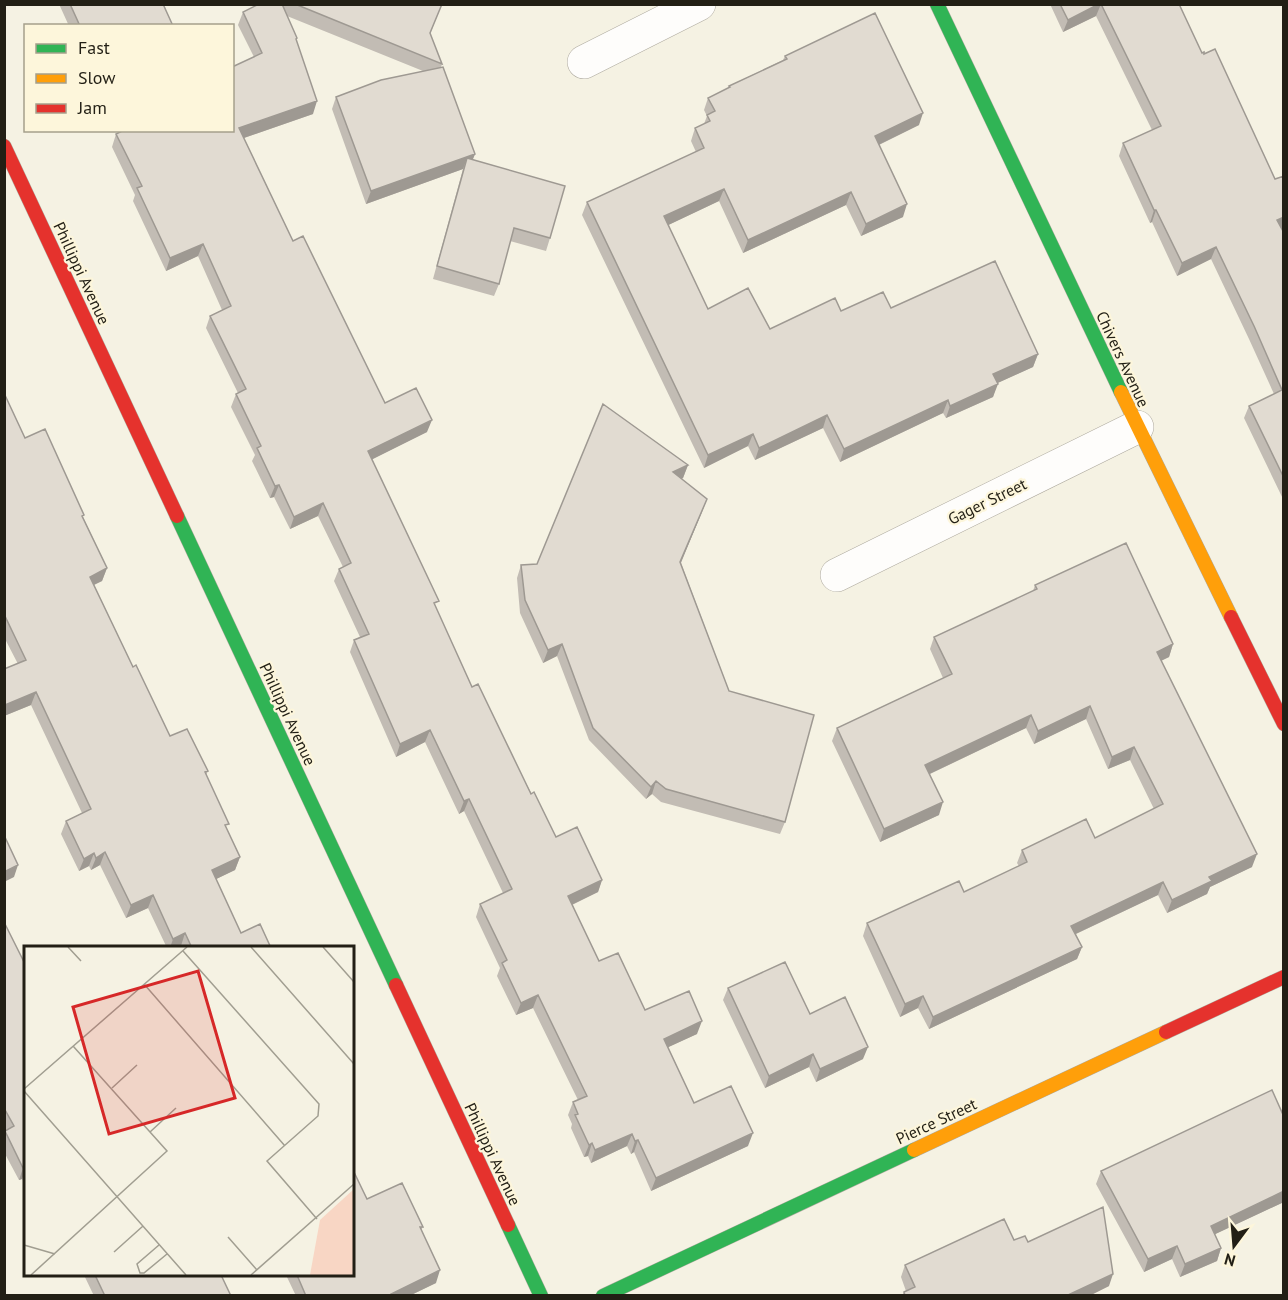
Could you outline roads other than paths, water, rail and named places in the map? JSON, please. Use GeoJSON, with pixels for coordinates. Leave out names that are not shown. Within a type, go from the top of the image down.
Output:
{"type":"FeatureCollection","features":[{"type":"Feature","properties":{"kind":"street"},"geometry":{"type":"LineString","coordinates":[[584,62],[699,4]]}},
{"type":"Feature","properties":{"kind":"street","name":"Chivers Avenue"},"geometry":{"type":"LineString","coordinates":[[937,4],[1137,427],[1284,724]]}},
{"type":"Feature","properties":{"kind":"street","name":"Phillippi Avenue"},"geometry":{"type":"LineString","coordinates":[[4,146],[541,1296]]}},
{"type":"Feature","properties":{"kind":"street","name":"Gager Street"},"geometry":{"type":"LineString","coordinates":[[837,574],[1137,427]]}},
{"type":"Feature","properties":{"kind":"street","name":"Pierce Street"},"geometry":{"type":"LineString","coordinates":[[603,1296],[1284,977]]}}]}
